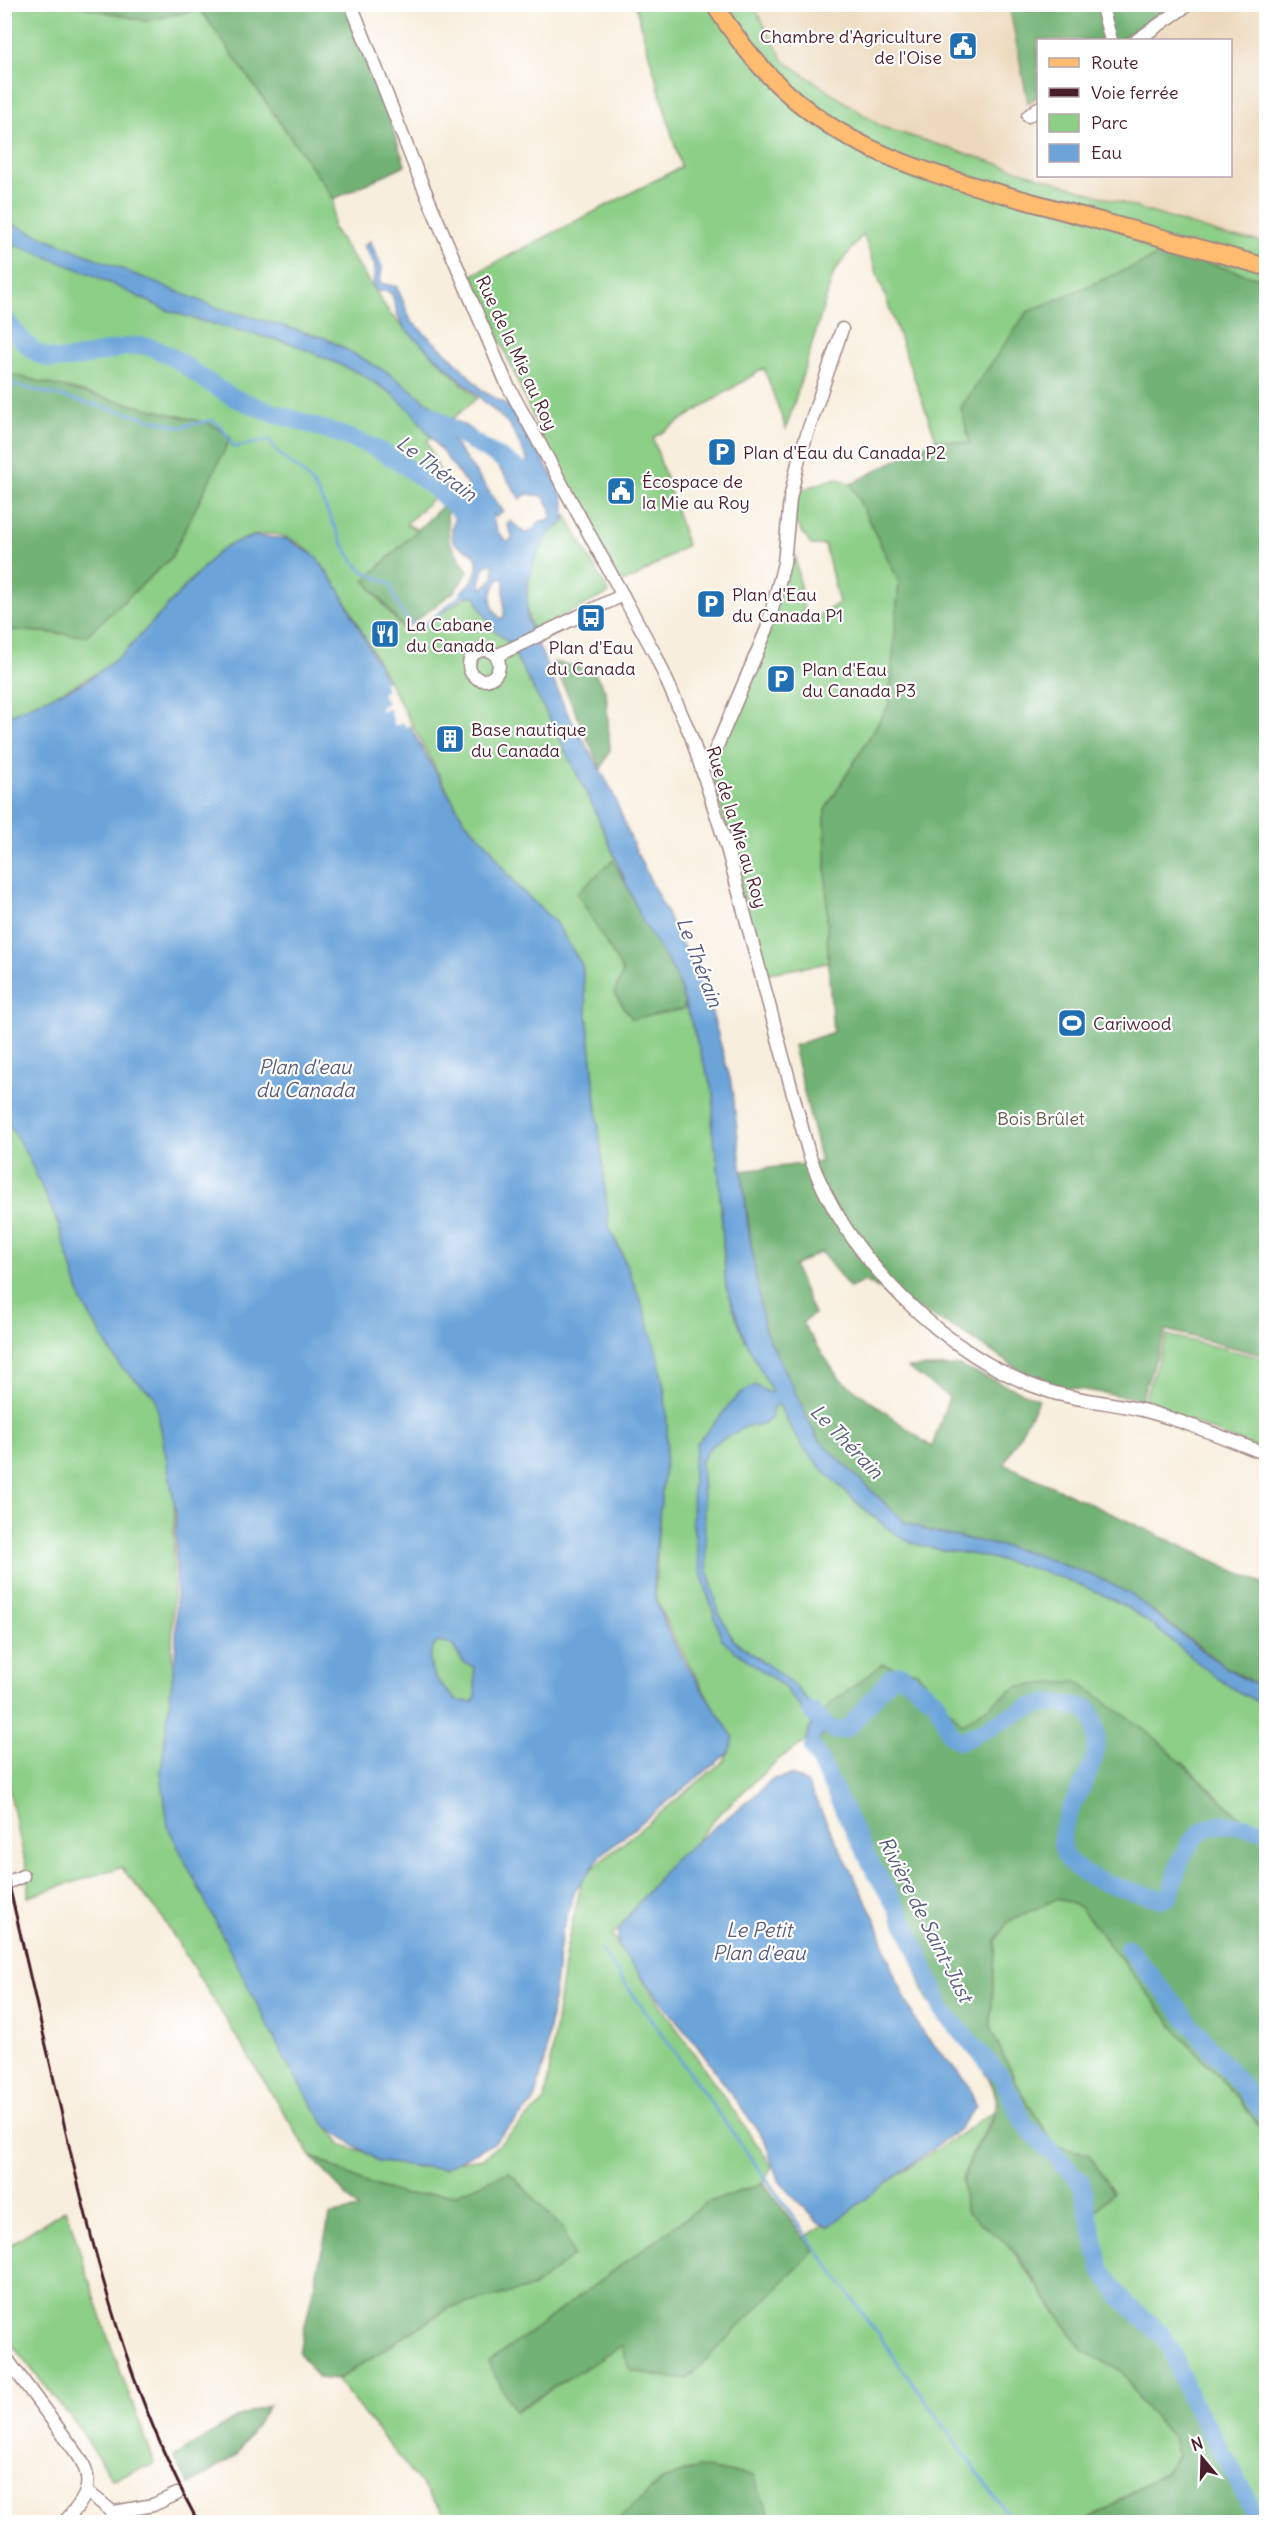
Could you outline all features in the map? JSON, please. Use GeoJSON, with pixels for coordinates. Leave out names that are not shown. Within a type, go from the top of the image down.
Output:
{"type":"FeatureCollection","features":[{"type":"Feature","properties":{"kind":"main road"},"geometry":{"type":"LineString","coordinates":[[714,4],[750,54],[782,89],[824,123],[872,150],[958,182],[1263,263]]}},
{"type":"Feature","properties":{"kind":"main road"},"geometry":{"type":"LineString","coordinates":[[725,4],[764,57],[798,92],[837,121],[886,147],[987,181],[1263,263]]}},
{"type":"Feature","properties":{"kind":"street","name":"Rue de la Mie au Roy"},"geometry":{"type":"LineString","coordinates":[[351,4],[413,162],[507,384],[656,656],[696,748],[732,865],[812,1163],[841,1220],[866,1257],[894,1289],[938,1327],[980,1358],[1018,1378],[1065,1396],[1161,1416],[1266,1454]]}},
{"type":"Feature","properties":{"kind":"street"},"geometry":{"type":"LineString","coordinates":[[1101,4],[1111,39]]}},
{"type":"Feature","properties":{"kind":"street"},"geometry":{"type":"LineString","coordinates":[[1138,39],[1189,4]]}},
{"type":"Feature","properties":{"kind":"street"},"geometry":{"type":"LineString","coordinates":[[702,767],[712,758],[767,629],[782,574],[790,500],[799,458],[842,329]]}},
{"type":"Feature","properties":{"kind":"street"},"geometry":{"type":"LineString","coordinates":[[496,656],[623,595]]}},
{"type":"Feature","properties":{"kind":"street"},"geometry":{"type":"LineString","coordinates":[[696,748],[719,737]]}},
{"type":"Feature","properties":{"kind":"street"},"geometry":{"type":"LineString","coordinates":[[4,1884],[22,1876]]}},
{"type":"Feature","properties":{"kind":"street"},"geometry":{"type":"LineString","coordinates":[[4,2355],[82,2460],[88,2477],[88,2492],[83,2502],[64,2523]]}},
{"type":"Feature","properties":{"kind":"street"},"geometry":{"type":"LineString","coordinates":[[88,2492],[115,2512],[125,2523]]}},
{"type":"Feature","properties":{"kind":"street"},"geometry":{"type":"LineString","coordinates":[[115,2512],[153,2505],[177,2494]]}},
{"type":"Feature","properties":{"kind":"shaded area"},"geometry":{"type":"Polygon","coordinates":[[[753,5],[1009,5],[1028,103],[1037,97],[1037,176],[882,127],[784,61],[753,5]]]}},
{"type":"Feature","properties":{"kind":"shaded area"},"geometry":{"type":"Polygon","coordinates":[[[1172,5],[1266,5],[1266,242],[1226,236],[1040,177],[1232,177],[1232,39],[1121,39],[1172,5]]]}},
{"type":"Feature","properties":{"kind":"green space"},"geometry":{"type":"Polygon","coordinates":[[[635,4],[753,5],[784,61],[882,127],[1226,236],[1266,242],[1266,280],[1167,252],[1128,270],[971,444],[936,439],[863,234],[834,272],[786,429],[764,368],[653,438],[687,545],[633,579],[620,582],[540,433],[472,275],[681,167],[635,4]]]}},
{"type":"Feature","properties":{"kind":"green space"},"geometry":{"type":"Polygon","coordinates":[[[5,5],[75,5],[146,21],[200,9],[334,199],[333,228],[391,315],[477,398],[427,441],[446,486],[406,524],[418,530],[365,581],[408,636],[467,596],[476,596],[479,606],[497,632],[508,642],[548,716],[593,806],[643,922],[676,975],[714,1095],[712,1130],[718,1163],[726,1287],[743,1335],[772,1392],[797,1397],[817,1438],[872,1492],[1150,1609],[1266,1690],[1266,1842],[1183,1763],[1018,1686],[962,1725],[917,1672],[780,1758],[718,1815],[635,1913],[612,1935],[772,2166],[764,2183],[706,2203],[516,2411],[621,2346],[813,2251],[804,2238],[996,2110],[970,2158],[962,2179],[967,2212],[1008,2244],[1083,2351],[1122,2371],[1140,2401],[1173,2437],[1178,2457],[1163,2473],[1087,2522],[451,2522],[337,2380],[448,2308],[534,2287],[509,2172],[456,2194],[405,2195],[361,2181],[310,2155],[162,1917],[121,1867],[28,1897],[28,1875],[4,1767],[4,1104],[29,1153],[92,1309],[158,1399],[175,1449],[172,1656],[184,1826],[197,1863],[313,2106],[342,2145],[416,2167],[484,2158],[545,2101],[566,1951],[583,1876],[725,1760],[730,1745],[655,1595],[665,1390],[646,1320],[624,1258],[609,1227],[582,965],[556,923],[518,887],[491,848],[463,819],[339,589],[321,563],[287,537],[260,534],[234,544],[208,563],[140,637],[108,666],[80,683],[5,717],[5,629],[86,636],[171,558],[230,437],[210,424],[5,373],[5,5]]]}},
{"type":"Feature","properties":{"kind":"green space"},"geometry":{"type":"Polygon","coordinates":[[[75,5],[350,5],[405,165],[334,199],[200,9],[146,21],[75,5]]]}},
{"type":"Feature","properties":{"kind":"green space"},"geometry":{"type":"Polygon","coordinates":[[[1009,5],[1172,5],[1121,39],[1037,39],[1037,97],[1028,103],[1009,5]]]}},
{"type":"Feature","properties":{"kind":"green space","name":"Bois Brûlet"},"geometry":{"type":"Polygon","coordinates":[[[1167,252],[1266,280],[1266,1356],[1166,1330],[1141,1399],[1040,1383],[960,1331],[865,1281],[850,1288],[821,1252],[794,1266],[814,1314],[802,1323],[838,1377],[932,1447],[949,1397],[908,1368],[960,1366],[1039,1399],[1004,1464],[1266,1585],[1266,1690],[1223,1665],[1150,1609],[1113,1585],[1025,1551],[932,1532],[904,1522],[823,1446],[807,1420],[764,1328],[757,1293],[742,1171],[821,1162],[793,1046],[833,1032],[828,963],[825,810],[889,705],[899,582],[851,484],[936,439],[970,444],[961,407],[1027,312],[1167,252]]]}},
{"type":"Feature","properties":{"kind":"green space"},"geometry":{"type":"Polygon","coordinates":[[[5,373],[211,424],[231,437],[171,558],[86,636],[5,629],[5,373]]]}},
{"type":"Feature","properties":{"kind":"green space"},"geometry":{"type":"Polygon","coordinates":[[[836,478],[851,484],[899,582],[889,705],[825,810],[828,963],[762,974],[711,767],[795,556],[806,623],[839,603],[825,545],[811,545],[793,518],[798,491],[836,478]]]}},
{"type":"Feature","properties":{"kind":"green space"},"geometry":{"type":"Polygon","coordinates":[[[446,503],[449,541],[468,572],[455,591],[404,629],[365,580],[446,503]]]}},
{"type":"Feature","properties":{"kind":"green space"},"geometry":{"type":"Polygon","coordinates":[[[566,515],[609,593],[533,631],[527,607],[531,567],[541,543],[549,533],[564,523],[566,515]]]}},
{"type":"Feature","properties":{"kind":"green space"},"geometry":{"type":"Polygon","coordinates":[[[553,662],[593,670],[606,692],[610,750],[601,769],[553,662]]]}},
{"type":"Feature","properties":{"kind":"green space"},"geometry":{"type":"Polygon","coordinates":[[[613,860],[680,983],[685,1009],[632,1019],[614,993],[623,972],[577,893],[613,860]]]}},
{"type":"Feature","properties":{"kind":"green space"},"geometry":{"type":"Polygon","coordinates":[[[1167,1335],[1266,1359],[1266,1452],[1143,1403],[1167,1335]]]}},
{"type":"Feature","properties":{"kind":"green space"},"geometry":{"type":"Polygon","coordinates":[[[437,1642],[452,1645],[464,1663],[474,1666],[476,1697],[472,1702],[457,1701],[444,1689],[434,1674],[430,1659],[437,1642]]]}},
{"type":"Feature","properties":{"kind":"green space"},"geometry":{"type":"Polygon","coordinates":[[[882,1664],[917,1672],[962,1724],[1018,1686],[1077,1681],[1153,1736],[1266,1842],[1266,2136],[1239,2099],[1177,2031],[1080,1907],[1058,1898],[1009,1921],[996,1940],[991,2030],[1023,2096],[1056,2147],[1088,2153],[1113,2192],[1089,2219],[1118,2290],[1159,2321],[1176,2348],[1192,2393],[1226,2448],[1266,2522],[1086,2522],[1163,2473],[1178,2457],[1173,2438],[1140,2401],[1122,2371],[1083,2351],[1008,2244],[967,2213],[963,2194],[964,2177],[969,2162],[991,2123],[995,2111],[996,2098],[992,2085],[985,2072],[927,1998],[907,1947],[808,1743],[829,1705],[882,1664]]]}},
{"type":"Feature","properties":{"kind":"green space"},"geometry":{"type":"Polygon","coordinates":[[[1058,1898],[1080,1907],[1177,2031],[1239,2099],[1266,2136],[1266,2521],[1192,2393],[1176,2348],[1159,2321],[1118,2290],[1089,2219],[1088,2153],[1056,2147],[1023,2096],[991,2030],[996,1940],[1009,1921],[1058,1898]]]}},
{"type":"Feature","properties":{"kind":"green space"},"geometry":{"type":"Polygon","coordinates":[[[310,2155],[361,2181],[405,2195],[456,2194],[509,2172],[564,2230],[573,2256],[534,2287],[448,2308],[337,2380],[318,2378],[299,2352],[330,2215],[358,2209],[310,2155]]]}},
{"type":"Feature","properties":{"kind":"green space"},"geometry":{"type":"Polygon","coordinates":[[[764,2183],[814,2251],[686,2380],[631,2371],[621,2346],[515,2411],[488,2363],[706,2203],[764,2183]]]}},
{"type":"Feature","properties":{"kind":"green space"},"geometry":{"type":"Polygon","coordinates":[[[66,2209],[109,2341],[155,2464],[112,2479],[80,2429],[5,2336],[5,2248],[66,2209]]]}},
{"type":"Feature","properties":{"kind":"green space"},"geometry":{"type":"Polygon","coordinates":[[[269,2405],[237,2455],[189,2485],[174,2457],[237,2417],[269,2405]]]}},
{"type":"Feature","properties":{"kind":"green space"},"geometry":{"type":"Polygon","coordinates":[[[698,2467],[753,2476],[772,2522],[615,2522],[662,2480],[698,2467]]]}},
{"type":"Feature","properties":{"kind":"water"},"geometry":{"type":"Polygon","coordinates":[[[4,221],[215,307],[325,338],[387,372],[445,415],[471,429],[495,452],[512,476],[526,471],[527,459],[510,425],[405,329],[399,319],[392,294],[385,290],[379,292],[373,287],[375,266],[364,246],[370,241],[382,267],[380,283],[397,287],[411,321],[453,359],[484,392],[516,410],[562,494],[565,506],[564,523],[550,532],[535,559],[527,586],[527,619],[565,708],[611,789],[636,851],[707,995],[732,1086],[748,1226],[764,1328],[817,1438],[904,1522],[932,1532],[1025,1551],[1099,1578],[1130,1594],[1202,1651],[1239,1676],[1266,1690],[1266,1705],[1226,1684],[1137,1614],[1101,1594],[1033,1569],[980,1556],[930,1548],[901,1537],[870,1514],[822,1469],[798,1439],[779,1405],[773,1407],[771,1419],[762,1424],[745,1427],[712,1445],[701,1461],[707,1566],[719,1613],[733,1640],[787,1679],[832,1725],[818,1741],[818,1750],[827,1768],[821,1771],[810,1754],[806,1739],[812,1723],[785,1688],[727,1645],[721,1638],[700,1569],[692,1520],[693,1463],[697,1443],[739,1394],[755,1385],[769,1393],[772,1392],[743,1335],[726,1287],[718,1163],[712,1130],[714,1095],[676,975],[643,922],[593,806],[548,716],[508,642],[494,630],[479,606],[476,596],[467,596],[461,592],[473,579],[477,569],[473,553],[456,544],[452,532],[458,506],[469,487],[413,413],[391,393],[363,375],[293,344],[201,321],[164,309],[91,274],[5,241],[4,221]],[[450,428],[447,433],[503,511],[496,517],[493,514],[493,519],[501,536],[507,542],[513,538],[507,524],[510,521],[525,533],[532,531],[540,521],[551,519],[551,509],[543,496],[527,494],[520,499],[491,458],[472,441],[450,428]],[[494,564],[485,566],[480,582],[482,589],[493,579],[494,564]],[[500,577],[491,599],[493,609],[501,619],[504,616],[504,580],[500,577]]]}},
{"type":"Feature","properties":{"kind":"water","name":"Plan d'eau du Canada"},"geometry":{"type":"Polygon","coordinates":[[[255,536],[288,539],[315,556],[339,589],[416,738],[463,819],[491,848],[518,887],[556,923],[582,965],[609,1227],[643,1308],[660,1367],[665,1397],[666,1454],[654,1574],[655,1595],[660,1612],[678,1649],[734,1738],[729,1752],[601,1855],[575,1891],[562,1931],[545,2061],[533,2103],[492,2144],[443,2169],[379,2162],[325,2125],[287,2064],[168,1827],[161,1772],[176,1647],[176,1512],[155,1397],[119,1365],[82,1302],[58,1223],[28,1157],[5,1117],[4,717],[85,682],[123,654],[215,555],[228,545],[255,536]],[[437,1642],[430,1659],[431,1667],[444,1689],[457,1701],[472,1702],[476,1697],[474,1667],[464,1663],[452,1645],[437,1642]]]}},
{"type":"Feature","properties":{"kind":"water","name":"Le Petit Plan d'eau"},"geometry":{"type":"Polygon","coordinates":[[[792,1775],[807,1783],[876,1921],[892,1969],[919,2028],[968,2084],[976,2106],[959,2129],[828,2227],[818,2222],[778,2180],[764,2139],[698,2047],[618,1947],[618,1933],[624,1921],[672,1861],[758,1793],[772,1779],[792,1775]]]}},
{"type":"Feature","properties":{"kind":"pier"},"geometry":{"type":"Polygon","coordinates":[[[387,680],[410,725],[406,727],[403,722],[395,726],[389,708],[382,711],[380,707],[387,703],[382,693],[387,690],[383,683],[387,680]]]}},
{"type":"Feature","properties":{"kind":"waterway","name":"Le Thérain"},"geometry":{"type":"LineString","coordinates":[[4,317],[29,347],[51,359],[76,358],[135,346],[159,350],[235,398],[352,439],[382,452],[424,480],[473,525]]}},
{"type":"Feature","properties":{"kind":"waterway"},"geometry":{"type":"LineString","coordinates":[[4,382],[181,427],[212,420],[222,428],[234,447],[269,440],[282,457],[300,470],[313,484],[355,562],[362,570],[391,585],[404,616],[414,625],[420,628],[467,591]]}},
{"type":"Feature","properties":{"kind":"waterway","name":"Le Thérain"},"geometry":{"type":"LineString","coordinates":[[430,414],[533,478]]}},
{"type":"Feature","properties":{"kind":"waterway"},"geometry":{"type":"LineString","coordinates":[[811,1711],[828,1727],[843,1730],[849,1727],[891,1677],[900,1674],[936,1701],[951,1735],[959,1741],[1035,1706],[1057,1704],[1089,1709],[1095,1730],[1095,1753],[1091,1767],[1069,1813],[1062,1842],[1066,1856],[1077,1868],[1096,1879],[1120,1888],[1162,1899],[1170,1896],[1182,1857],[1199,1833],[1211,1827],[1226,1825],[1244,1826],[1266,1832]]}},
{"type":"Feature","properties":{"kind":"waterway","name":"Rivière de Saint-Just"},"geometry":{"type":"LineString","coordinates":[[813,1748],[872,1866],[904,1920],[943,2011],[1002,2078],[1025,2125],[1081,2182],[1101,2269],[1122,2299],[1162,2335],[1171,2349],[1191,2400],[1228,2462],[1258,2522]]}},
{"type":"Feature","properties":{"kind":"waterway"},"geometry":{"type":"LineString","coordinates":[[1128,1948],[1266,2115]]}},
{"type":"Feature","properties":{"kind":"waterway"},"geometry":{"type":"LineString","coordinates":[[601,1950],[1013,2522]]}},
{"type":"Feature","properties":{"kind":"railway"},"geometry":{"type":"LineString","coordinates":[[4,1863],[74,2168],[116,2324],[152,2424],[198,2522]]}},
{"type":"Feature","properties":{"kind":"place","name":"Chambre d'Agriculture de l'Oise"},"geometry":{"type":"Point","coordinates":[963,46]}},
{"type":"Feature","properties":{"kind":"place","name":"Plan d'Eau du Canada P2"},"geometry":{"type":"Point","coordinates":[722,452]}},
{"type":"Feature","properties":{"kind":"place","name":"Écospace de la Mie au Roy"},"geometry":{"type":"Point","coordinates":[621,491]}},
{"type":"Feature","properties":{"kind":"place","name":"Plan d'Eau du Canada P1"},"geometry":{"type":"Point","coordinates":[711,604]}},
{"type":"Feature","properties":{"kind":"place","name":"Plan d'Eau du Canada"},"geometry":{"type":"Point","coordinates":[591,618]}},
{"type":"Feature","properties":{"kind":"place","name":"La Cabane du Canada"},"geometry":{"type":"Point","coordinates":[385,634]}},
{"type":"Feature","properties":{"kind":"place","name":"Plan d'Eau du Canada P3"},"geometry":{"type":"Point","coordinates":[781,679]}},
{"type":"Feature","properties":{"kind":"place","name":"Base nautique du Canada"},"geometry":{"type":"Point","coordinates":[450,739]}},
{"type":"Feature","properties":{"kind":"place","name":"Cariwood"},"geometry":{"type":"Point","coordinates":[1072,1023]}}]}
